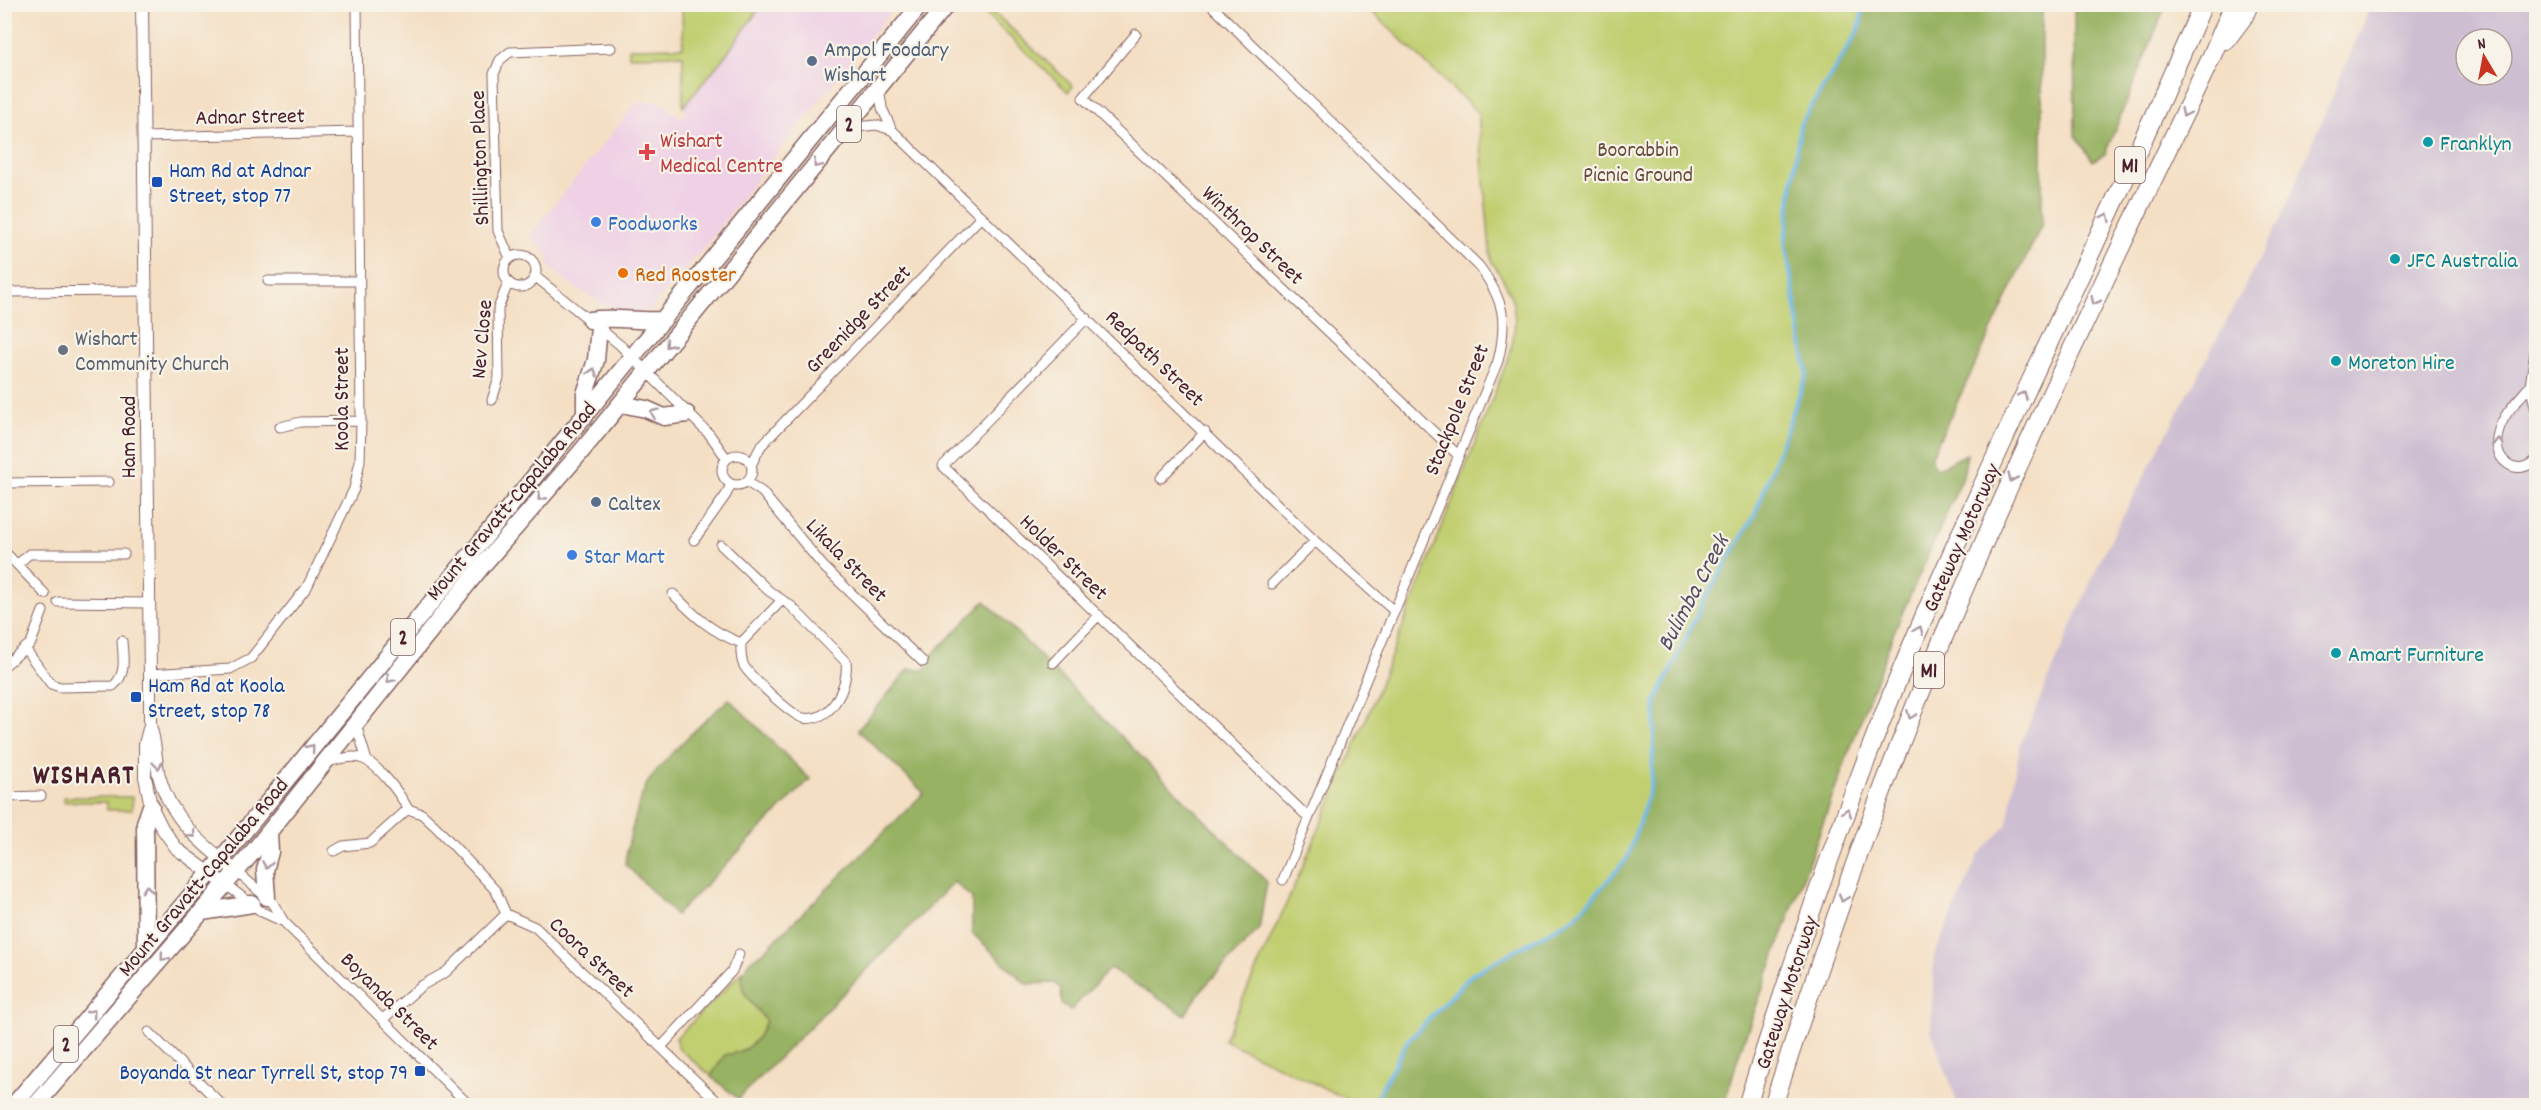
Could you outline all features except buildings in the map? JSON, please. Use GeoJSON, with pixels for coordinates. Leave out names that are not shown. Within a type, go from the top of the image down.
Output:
{"type":"FeatureCollection","features":[{"type":"Feature","properties":{"kind":"highway","name":"Mount Gravatt-Capalaba Road"},"geometry":{"type":"LineString","coordinates":[[13,1106],[210,873],[921,4]]}},
{"type":"Feature","properties":{"kind":"highway","name":"Mount Gravatt-Capalaba Road"},"geometry":{"type":"LineString","coordinates":[[35,1106],[269,832],[521,519],[621,404],[947,4]]}},
{"type":"Feature","properties":{"kind":"highway","name":"Gateway Motorway"},"geometry":{"type":"LineString","coordinates":[[1747,1106],[1832,853],[1865,762],[1925,614],[2002,440],[2203,4]]}},
{"type":"Feature","properties":{"kind":"highway","name":"Gateway Motorway"},"geometry":{"type":"LineString","coordinates":[[1773,1106],[1831,928],[1866,832],[1949,623],[2016,469],[2210,60],[2234,4]]}},
{"type":"Feature","properties":{"kind":"highway"},"geometry":{"type":"LineString","coordinates":[[2210,60],[2244,16],[2249,4]]}},
{"type":"Feature","properties":{"kind":"highway"},"geometry":{"type":"LineString","coordinates":[[585,416],[585,394],[596,360],[595,324],[613,317],[635,322],[663,320]]}},
{"type":"Feature","properties":{"kind":"highway"},"geometry":{"type":"LineString","coordinates":[[621,404],[646,409],[664,417],[687,414]]}},
{"type":"Feature","properties":{"kind":"highway"},"geometry":{"type":"LineString","coordinates":[[146,948],[145,823],[151,806]]}},
{"type":"Feature","properties":{"kind":"highway"},"geometry":{"type":"LineString","coordinates":[[202,912],[259,901],[270,852],[269,832]]}},
{"type":"Feature","properties":{"kind":"street","name":"Ham Road"},"geometry":{"type":"LineString","coordinates":[[142,4],[150,603],[150,725],[145,744],[145,777],[151,806],[162,828],[177,849],[210,873],[231,877]]}},
{"type":"Feature","properties":{"kind":"street","name":"Koola Street"},"geometry":{"type":"LineString","coordinates":[[150,674],[230,669],[251,658],[307,587],[354,489],[360,461],[361,421],[357,4]]}},
{"type":"Feature","properties":{"kind":"street","name":"Stackpole Street"},"geometry":{"type":"LineString","coordinates":[[1210,4],[1470,257],[1492,284],[1500,302],[1504,321],[1504,339],[1498,361],[1283,880]]}},
{"type":"Feature","properties":{"kind":"street","name":"Winthrop Street"},"geometry":{"type":"LineString","coordinates":[[1136,34],[1083,98],[1458,455]]}},
{"type":"Feature","properties":{"kind":"street","name":"Shillington Place"},"geometry":{"type":"LineString","coordinates":[[510,258],[498,231],[494,74],[500,60],[510,52],[611,48]]}},
{"type":"Feature","properties":{"kind":"street","name":"Redpath Street"},"geometry":{"type":"LineString","coordinates":[[879,87],[882,108],[892,130],[1315,541],[1394,611]]}},
{"type":"Feature","properties":{"kind":"street"},"geometry":{"type":"LineString","coordinates":[[846,128],[876,125],[892,130]]}},
{"type":"Feature","properties":{"kind":"street","name":"Adnar Street"},"geometry":{"type":"LineString","coordinates":[[144,137],[358,132]]}},
{"type":"Feature","properties":{"kind":"street","name":"Greenidge Street"},"geometry":{"type":"LineString","coordinates":[[751,465],[761,446],[982,216]]}},
{"type":"Feature","properties":{"kind":"street"},"geometry":{"type":"LineString","coordinates":[[518,255],[531,259],[536,268],[536,277],[526,287],[515,287],[508,283],[504,270],[510,258],[518,255]]}},
{"type":"Feature","properties":{"kind":"street"},"geometry":{"type":"LineString","coordinates":[[536,277],[632,357],[730,457],[746,458],[751,465],[752,474],[747,482],[739,485],[731,484],[722,473],[730,457]]}},
{"type":"Feature","properties":{"kind":"street"},"geometry":{"type":"LineString","coordinates":[[268,280],[359,281]]}},
{"type":"Feature","properties":{"kind":"street","name":"Nev Close"},"geometry":{"type":"LineString","coordinates":[[492,400],[499,378],[498,309],[508,283]]}},
{"type":"Feature","properties":{"kind":"street"},"geometry":{"type":"LineString","coordinates":[[4,292],[147,291]]}},
{"type":"Feature","properties":{"kind":"street","name":"Holder Street"},"geometry":{"type":"LineString","coordinates":[[1087,318],[943,466],[1308,818]]}},
{"type":"Feature","properties":{"kind":"street"},"geometry":{"type":"LineString","coordinates":[[2536,346],[2530,386],[2536,411]]}},
{"type":"Feature","properties":{"kind":"street"},"geometry":{"type":"LineString","coordinates":[[2530,386],[2505,417],[2497,436],[2497,445],[2502,460],[2509,465],[2527,466],[2536,459]]}},
{"type":"Feature","properties":{"kind":"street"},"geometry":{"type":"LineString","coordinates":[[279,426],[301,422],[361,421]]}},
{"type":"Feature","properties":{"kind":"street"},"geometry":{"type":"LineString","coordinates":[[1161,478],[1205,432]]}},
{"type":"Feature","properties":{"kind":"street","name":"Greenidge Street"},"geometry":{"type":"LineString","coordinates":[[730,457],[761,446]]}},
{"type":"Feature","properties":{"kind":"street"},"geometry":{"type":"LineString","coordinates":[[4,483],[109,482]]}},
{"type":"Feature","properties":{"kind":"street","name":"Likala Street"},"geometry":{"type":"LineString","coordinates":[[747,482],[762,492],[824,566],[923,662]]}},
{"type":"Feature","properties":{"kind":"street"},"geometry":{"type":"LineString","coordinates":[[694,540],[726,495],[731,484]]}},
{"type":"Feature","properties":{"kind":"street"},"geometry":{"type":"LineString","coordinates":[[1272,584],[1315,541]]}},
{"type":"Feature","properties":{"kind":"street"},"geometry":{"type":"LineString","coordinates":[[721,545],[769,591],[791,606],[846,662],[848,675],[840,696],[823,714],[804,718],[790,712],[745,668],[741,656],[741,643],[782,600]]}},
{"type":"Feature","properties":{"kind":"street"},"geometry":{"type":"LineString","coordinates":[[4,551],[45,594]]}},
{"type":"Feature","properties":{"kind":"street"},"geometry":{"type":"LineString","coordinates":[[18,564],[29,554],[124,554]]}},
{"type":"Feature","properties":{"kind":"street"},"geometry":{"type":"LineString","coordinates":[[673,594],[700,621],[718,634],[741,643]]}},
{"type":"Feature","properties":{"kind":"street"},"geometry":{"type":"LineString","coordinates":[[58,603],[150,603]]}},
{"type":"Feature","properties":{"kind":"street"},"geometry":{"type":"LineString","coordinates":[[4,666],[26,650],[37,632],[44,612]]}},
{"type":"Feature","properties":{"kind":"street"},"geometry":{"type":"LineString","coordinates":[[1053,663],[1099,615]]}},
{"type":"Feature","properties":{"kind":"street"},"geometry":{"type":"LineString","coordinates":[[26,650],[51,684],[60,687],[113,686],[120,681],[123,674],[122,641]]}},
{"type":"Feature","properties":{"kind":"street"},"geometry":{"type":"LineString","coordinates":[[356,722],[367,760],[400,793],[408,809],[422,814],[489,883],[496,891],[506,914],[446,972],[421,986],[383,1019]]}},
{"type":"Feature","properties":{"kind":"street","name":"Ham Road"},"geometry":{"type":"LineString","coordinates":[[150,725],[156,745],[158,773],[170,804],[190,832],[221,859],[231,877]]}},
{"type":"Feature","properties":{"kind":"street"},"geometry":{"type":"LineString","coordinates":[[326,762],[355,757],[367,760]]}},
{"type":"Feature","properties":{"kind":"street"},"geometry":{"type":"LineString","coordinates":[[4,797],[41,796]]}},
{"type":"Feature","properties":{"kind":"street"},"geometry":{"type":"LineString","coordinates":[[334,851],[343,846],[370,843],[408,809]]}},
{"type":"Feature","properties":{"kind":"street","name":"Boyanda Street"},"geometry":{"type":"LineString","coordinates":[[231,877],[259,901],[273,903],[284,922],[470,1106]]}},
{"type":"Feature","properties":{"kind":"street","name":"Boyanda Street"},"geometry":{"type":"LineString","coordinates":[[231,877],[259,901],[262,912],[284,922]]}},
{"type":"Feature","properties":{"kind":"street","name":"Coora Street"},"geometry":{"type":"LineString","coordinates":[[506,914],[535,927],[722,1106]]}},
{"type":"Feature","properties":{"kind":"street"},"geometry":{"type":"LineString","coordinates":[[661,1047],[732,971],[739,954]]}},
{"type":"Feature","properties":{"kind":"street"},"geometry":{"type":"LineString","coordinates":[[149,1032],[223,1106]]}},
{"type":"Feature","properties":{"kind":"shaded area"},"geometry":{"type":"Polygon","coordinates":[[[762,5],[896,5],[706,245],[649,310],[631,313],[604,305],[573,286],[550,267],[548,256],[540,244],[529,236],[637,102],[662,103],[682,118],[687,111],[683,107],[725,56],[762,5]]]}},
{"type":"Feature","properties":{"kind":"shaded area"},"geometry":{"type":"Polygon","coordinates":[[[2371,5],[2536,5],[2536,1105],[1958,1105],[1931,1031],[1934,956],[1979,854],[2007,825],[2020,745],[2103,554],[2280,220],[2371,5]]]}},
{"type":"Feature","properties":{"kind":"green space"},"geometry":{"type":"Polygon","coordinates":[[[682,5],[762,5],[725,56],[683,107],[683,55],[629,56],[629,48],[683,47],[682,5]]]}},
{"type":"Feature","properties":{"kind":"green space"},"geometry":{"type":"Polygon","coordinates":[[[976,5],[986,5],[1073,86],[1068,92],[976,5]]]}},
{"type":"Feature","properties":{"kind":"green space","name":"Boorabbin Picnic Ground"},"geometry":{"type":"Polygon","coordinates":[[[1365,5],[1864,5],[1859,29],[1800,125],[1785,242],[1807,374],[1755,514],[1698,612],[1656,701],[1651,786],[1627,859],[1574,918],[1472,974],[1406,1043],[1372,1105],[1359,1105],[1224,1040],[1294,887],[1369,712],[1510,354],[1515,316],[1506,284],[1491,261],[1478,113],[1365,5]]]}},
{"type":"Feature","properties":{"kind":"green space"},"geometry":{"type":"Polygon","coordinates":[[[1864,5],[2042,5],[2042,224],[1931,457],[1936,469],[1967,454],[1963,476],[1894,632],[1740,1051],[1724,1105],[1372,1105],[1406,1043],[1472,974],[1574,918],[1627,859],[1651,785],[1656,701],[1698,612],[1755,514],[1807,374],[1785,242],[1800,125],[1859,29],[1864,5]]]}},
{"type":"Feature","properties":{"kind":"green space"},"geometry":{"type":"Polygon","coordinates":[[[2074,5],[2166,5],[2105,154],[2093,161],[2075,135],[2074,5]]]}},
{"type":"Feature","properties":{"kind":"green space"},"geometry":{"type":"Polygon","coordinates":[[[985,601],[1267,882],[1259,929],[1204,987],[1185,1015],[1110,968],[1071,1010],[1062,1004],[1061,989],[1055,983],[1026,984],[972,933],[972,898],[954,882],[738,1099],[711,1076],[725,1055],[751,1045],[766,1022],[743,989],[743,972],[753,959],[762,953],[924,793],[858,730],[909,669],[924,670],[932,662],[932,655],[985,601]]]}},
{"type":"Feature","properties":{"kind":"green space"},"geometry":{"type":"Polygon","coordinates":[[[729,699],[810,779],[676,915],[625,864],[631,833],[642,795],[650,779],[677,748],[729,699]]]}},
{"type":"Feature","properties":{"kind":"green space"},"geometry":{"type":"Polygon","coordinates":[[[64,797],[132,797],[132,810],[107,810],[107,802],[64,802],[64,797]]]}},
{"type":"Feature","properties":{"kind":"green space"},"geometry":{"type":"Polygon","coordinates":[[[744,970],[743,989],[766,1021],[751,1045],[725,1055],[711,1076],[677,1047],[676,1038],[744,970]]]}},
{"type":"Feature","properties":{"kind":"waterway","name":"Bulimba Creek"},"geometry":{"type":"LineString","coordinates":[[1372,1106],[1406,1043],[1472,974],[1574,918],[1627,859],[1651,786],[1656,701],[1698,612],[1755,514],[1807,374],[1785,242],[1800,125],[1859,29],[1864,4]]}},
{"type":"Feature","properties":{"kind":"place","name":"Ampol Foodary Wishart"},"geometry":{"type":"Point","coordinates":[812,61]}},
{"type":"Feature","properties":{"kind":"place","name":"Franklyn"},"geometry":{"type":"Point","coordinates":[2428,142]}},
{"type":"Feature","properties":{"kind":"place","name":"Wishart Medical Centre"},"geometry":{"type":"Point","coordinates":[647,152]}},
{"type":"Feature","properties":{"kind":"place","name":"Ham Rd at Adnar Street, stop 77"},"geometry":{"type":"Point","coordinates":[157,182]}},
{"type":"Feature","properties":{"kind":"place","name":"Foodworks"},"geometry":{"type":"Point","coordinates":[596,222]}},
{"type":"Feature","properties":{"kind":"place","name":"JFC Australia"},"geometry":{"type":"Point","coordinates":[2395,259]}},
{"type":"Feature","properties":{"kind":"place","name":"Red Rooster"},"geometry":{"type":"Point","coordinates":[623,273]}},
{"type":"Feature","properties":{"kind":"place","name":"Wishart Community Church"},"geometry":{"type":"Point","coordinates":[63,350]}},
{"type":"Feature","properties":{"kind":"place","name":"Moreton Hire"},"geometry":{"type":"Point","coordinates":[2336,361]}},
{"type":"Feature","properties":{"kind":"place","name":"Caltex"},"geometry":{"type":"Point","coordinates":[596,502]}},
{"type":"Feature","properties":{"kind":"place","name":"Star Mart"},"geometry":{"type":"Point","coordinates":[572,555]}},
{"type":"Feature","properties":{"kind":"place","name":"Amart Furniture"},"geometry":{"type":"Point","coordinates":[2336,653]}},
{"type":"Feature","properties":{"kind":"place","name":"Ham Rd at Koola Street, stop 78"},"geometry":{"type":"Point","coordinates":[136,697]}},
{"type":"Feature","properties":{"kind":"place","name":"Boyanda St near Tyrrell St, stop 79"},"geometry":{"type":"Point","coordinates":[420,1071]}},
{"type":"Feature","properties":{"kind":"district","name":"WISHART"},"geometry":{"type":"Point","coordinates":[84,773]}}]}
